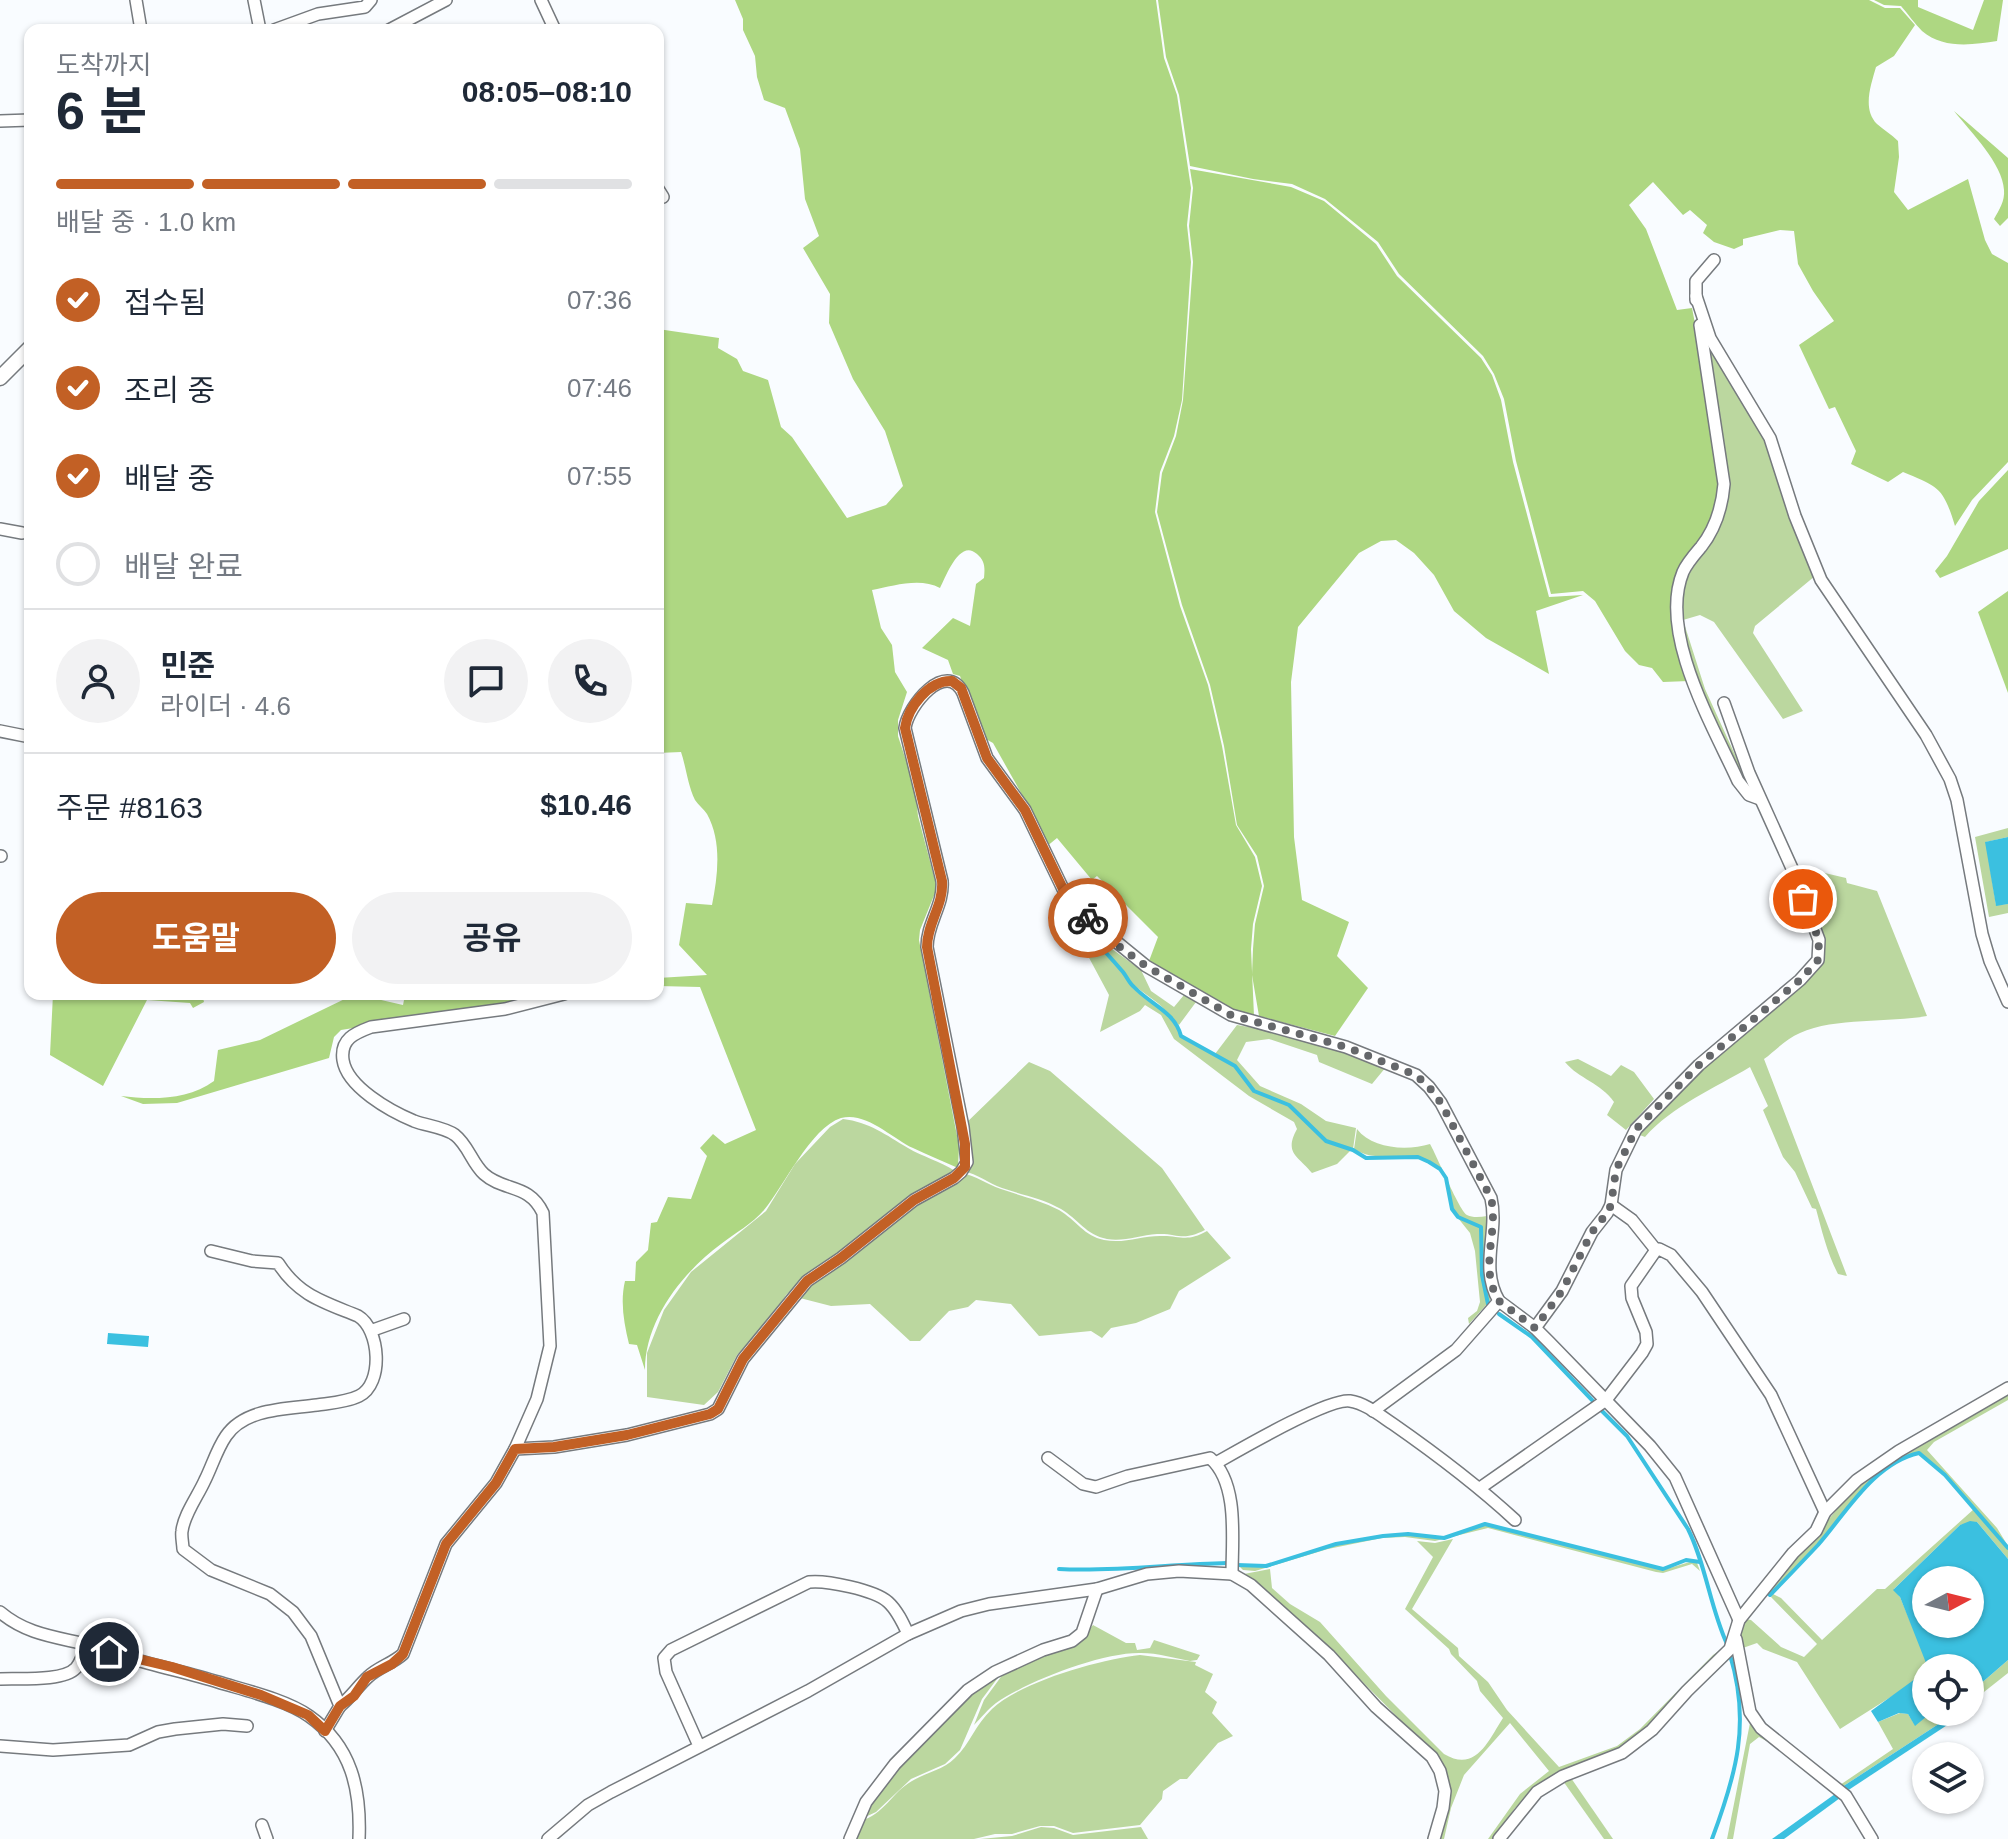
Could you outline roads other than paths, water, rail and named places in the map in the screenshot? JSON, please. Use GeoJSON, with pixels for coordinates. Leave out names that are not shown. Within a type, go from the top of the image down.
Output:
{"type":"FeatureCollection","features":[{"type":"Feature","properties":{"kind":"street"},"geometry":{"type":"LineString","coordinates":[[136,0],[140,24]]}},
{"type":"Feature","properties":{"kind":"street"},"geometry":{"type":"LineString","coordinates":[[254,0],[259,24]]}},
{"type":"Feature","properties":{"kind":"street"},"geometry":{"type":"LineString","coordinates":[[290,24],[318,14],[365,7],[371,0]]}},
{"type":"Feature","properties":{"kind":"street"},"geometry":{"type":"LineString","coordinates":[[400,24],[446,0]]}},
{"type":"Feature","properties":{"kind":"street"},"geometry":{"type":"LineString","coordinates":[[541,0],[552,24]]}},
{"type":"Feature","properties":{"kind":"street"},"geometry":{"type":"LineString","coordinates":[[0,121],[24,120]]}},
{"type":"Feature","properties":{"kind":"street"},"geometry":{"type":"LineString","coordinates":[[1714,260],[1696,281],[1696,296],[1724,484],[1722,507],[1713,528],[1683,571],[1679,630],[1692,683],[1738,781],[1749,795],[1760,799]]}},
{"type":"Feature","properties":{"kind":"street"},"geometry":{"type":"LineString","coordinates":[[1696,296],[1710,338],[1770,438],[1800,530],[1821,580],[1926,735],[1950,779],[1957,800],[1982,934],[2008,1002]]}},
{"type":"Feature","properties":{"kind":"street"},"geometry":{"type":"LineString","coordinates":[[0,378],[24,354]]}},
{"type":"Feature","properties":{"kind":"street"},"geometry":{"type":"LineString","coordinates":[[0,529],[22,533]]}},
{"type":"Feature","properties":{"kind":"street"},"geometry":{"type":"LineString","coordinates":[[515,1449],[554,1447],[627,1435],[710,1414],[718,1409],[743,1359],[807,1281],[914,1200],[954,1178],[965,1167],[967,1155],[963,1127],[927,947],[929,929],[943,897],[942,881],[905,728],[909,713],[920,698],[946,680],[955,682],[961,688],[987,758],[1025,810],[1064,891],[1117,945],[1146,966],[1231,1015],[1346,1047],[1409,1071],[1429,1087],[1441,1103],[1491,1198],[1493,1215],[1488,1268],[1491,1286],[1499,1301],[1535,1328],[1606,1400],[1675,1477],[1739,1620]]}},
{"type":"Feature","properties":{"kind":"street"},"geometry":{"type":"LineString","coordinates":[[1535,1328],[1562,1291],[1592,1232],[1611,1205],[1616,1170],[1636,1129],[1699,1065],[1800,980],[1818,960],[1819,940],[1724,703]]}},
{"type":"Feature","properties":{"kind":"street"},"geometry":{"type":"LineString","coordinates":[[0,731],[24,736]]}},
{"type":"Feature","properties":{"kind":"street"},"geometry":{"type":"LineString","coordinates":[[325,1731],[340,1706],[354,1696],[367,1677],[392,1664],[403,1654],[446,1544],[496,1483],[515,1449],[537,1399],[550,1346],[543,1213],[538,1203],[529,1194],[482,1172],[452,1133],[412,1120],[357,1087],[347,1074],[342,1057],[345,1042],[371,1027],[505,1009],[540,1000]]}},
{"type":"Feature","properties":{"kind":"street"},"geometry":{"type":"LineString","coordinates":[[1611,1205],[1632,1220],[1656,1250],[1671,1255],[1702,1292],[1771,1395],[1825,1512]]}},
{"type":"Feature","properties":{"kind":"street"},"geometry":{"type":"LineString","coordinates":[[1480,1488],[1606,1400],[1647,1344],[1631,1286],[1656,1250]]}},
{"type":"Feature","properties":{"kind":"street"},"geometry":{"type":"LineString","coordinates":[[211,1251],[252,1261],[278,1263],[288,1279],[309,1297],[366,1320],[373,1330],[375,1368],[370,1387],[361,1396],[344,1401],[270,1411],[240,1422],[227,1435],[181,1531],[183,1549],[211,1570],[270,1594],[293,1612],[311,1636],[340,1706]]}},
{"type":"Feature","properties":{"kind":"street"},"geometry":{"type":"LineString","coordinates":[[1373,1411],[1456,1350],[1499,1301]]}},
{"type":"Feature","properties":{"kind":"street"},"geometry":{"type":"LineString","coordinates":[[373,1330],[404,1319]]}},
{"type":"Feature","properties":{"kind":"street"},"geometry":{"type":"LineString","coordinates":[[1499,1839],[1529,1800],[1548,1784],[1622,1753],[1643,1739],[1730,1649],[1739,1620],[1793,1553],[1816,1531],[1825,1512],[1857,1480],[1881,1462],[2008,1388]]}},
{"type":"Feature","properties":{"kind":"street"},"geometry":{"type":"LineString","coordinates":[[1216,1463],[1289,1423],[1339,1401],[1351,1401],[1373,1411],[1440,1457],[1515,1520]]}},
{"type":"Feature","properties":{"kind":"street"},"geometry":{"type":"LineString","coordinates":[[1048,1458],[1083,1484],[1096,1487],[1128,1476],[1210,1458],[1216,1463],[1226,1485],[1233,1519],[1232,1574]]}},
{"type":"Feature","properties":{"kind":"street"},"geometry":{"type":"LineString","coordinates":[[548,1839],[588,1805],[808,1691],[908,1634],[961,1611],[989,1604],[1097,1589],[1147,1574],[1179,1571],[1232,1574],[1251,1585],[1329,1655],[1376,1707],[1432,1757],[1440,1771],[1445,1791],[1434,1839]]}},
{"type":"Feature","properties":{"kind":"street"},"geometry":{"type":"LineString","coordinates":[[699,1746],[666,1672],[664,1658],[671,1650],[809,1582],[840,1584],[888,1601],[908,1634]]}},
{"type":"Feature","properties":{"kind":"street"},"geometry":{"type":"LineString","coordinates":[[850,1839],[866,1802],[895,1764],[968,1690],[995,1672],[1043,1650],[1072,1641],[1082,1633],[1097,1589]]}},
{"type":"Feature","properties":{"kind":"street"},"geometry":{"type":"LineString","coordinates":[[0,1612],[39,1635],[86,1645],[261,1695],[308,1715],[341,1749],[355,1781],[359,1797],[359,1839]]}},
{"type":"Feature","properties":{"kind":"street"},"geometry":{"type":"LineString","coordinates":[[1735,1634],[1750,1712],[1761,1728],[1846,1796],[1872,1839]]}},
{"type":"Feature","properties":{"kind":"street"},"geometry":{"type":"LineString","coordinates":[[0,1679],[47,1678],[70,1672],[81,1659],[86,1645]]}},
{"type":"Feature","properties":{"kind":"street"},"geometry":{"type":"LineString","coordinates":[[0,1746],[53,1750],[129,1745],[158,1732],[175,1729],[223,1724],[247,1726]]}},
{"type":"Feature","properties":{"kind":"street"},"geometry":{"type":"LineString","coordinates":[[262,1825],[267,1839]]}},
{"type":"Feature","properties":{"kind":"water"},"geometry":{"type":"Polygon","coordinates":[[[2008,837],[2008,904],[1996,906],[1985,842],[2008,837]]]}},
{"type":"Feature","properties":{"kind":"water"},"geometry":{"type":"Polygon","coordinates":[[[108,1333],[149,1336],[148,1347],[107,1344],[108,1333]]]}},
{"type":"Feature","properties":{"kind":"water"},"geometry":{"type":"Polygon","coordinates":[[[1970,1521],[1977,1522],[2008,1559],[2008,1660],[1984,1681],[1984,1654],[1922,1654],[1916,1638],[1984,1638],[1984,1566],[1918,1566],[1960,1525],[1970,1521]]]}},
{"type":"Feature","properties":{"kind":"water"},"geometry":{"type":"Polygon","coordinates":[[[1912,1572],[1912,1627],[1900,1597],[1893,1590],[1912,1572]]]}},
{"type":"Feature","properties":{"kind":"water"},"geometry":{"type":"Polygon","coordinates":[[[1912,1681],[1912,1721],[1908,1714],[1899,1713],[1878,1722],[1871,1711],[1912,1681]]]}},
{"type":"Feature","properties":{"kind":"water"},"geometry":{"type":"Polygon","coordinates":[[[1936,1726],[1946,1726],[1921,1742],[1912,1742],[1912,1748],[1847,1791],[1842,1787],[1936,1726]]]}},
{"type":"Feature","properties":{"kind":"water"},"geometry":{"type":"Polygon","coordinates":[[[1835,1794],[1840,1798],[1784,1839],[1772,1839],[1835,1794]]]}},
{"type":"Feature","properties":{"kind":"waterway"},"geometry":{"type":"LineString","coordinates":[[1059,913],[1065,913],[1088,934],[1132,985],[1173,1021],[1181,1036],[1235,1066],[1254,1091],[1289,1105],[1326,1141],[1366,1158],[1418,1157],[1440,1169],[1446,1178],[1452,1209],[1458,1217],[1481,1227],[1482,1275],[1488,1304]]}},
{"type":"Feature","properties":{"kind":"waterway"},"geometry":{"type":"LineString","coordinates":[[1499,1314],[1532,1337],[1592,1400]]}},
{"type":"Feature","properties":{"kind":"waterway"},"geometry":{"type":"LineString","coordinates":[[1601,1410],[1627,1436],[1688,1529],[1727,1644]]}},
{"type":"Feature","properties":{"kind":"waterway"},"geometry":{"type":"LineString","coordinates":[[1768,1593],[1770,1595],[1818,1545],[1875,1478],[1888,1467],[1919,1453],[1945,1475],[2008,1548]]}},
{"type":"Feature","properties":{"kind":"waterway"},"geometry":{"type":"LineString","coordinates":[[1237,1565],[1266,1566],[1336,1544],[1383,1536],[1408,1534],[1444,1538],[1485,1524],[1663,1569],[1686,1560],[1700,1562]]}},
{"type":"Feature","properties":{"kind":"waterway"},"geometry":{"type":"LineString","coordinates":[[1059,1569],[1227,1563]]}},
{"type":"Feature","properties":{"kind":"waterway"},"geometry":{"type":"LineString","coordinates":[[1712,1839],[1728,1793],[1738,1748],[1739,1703],[1730,1655]]}}]}
